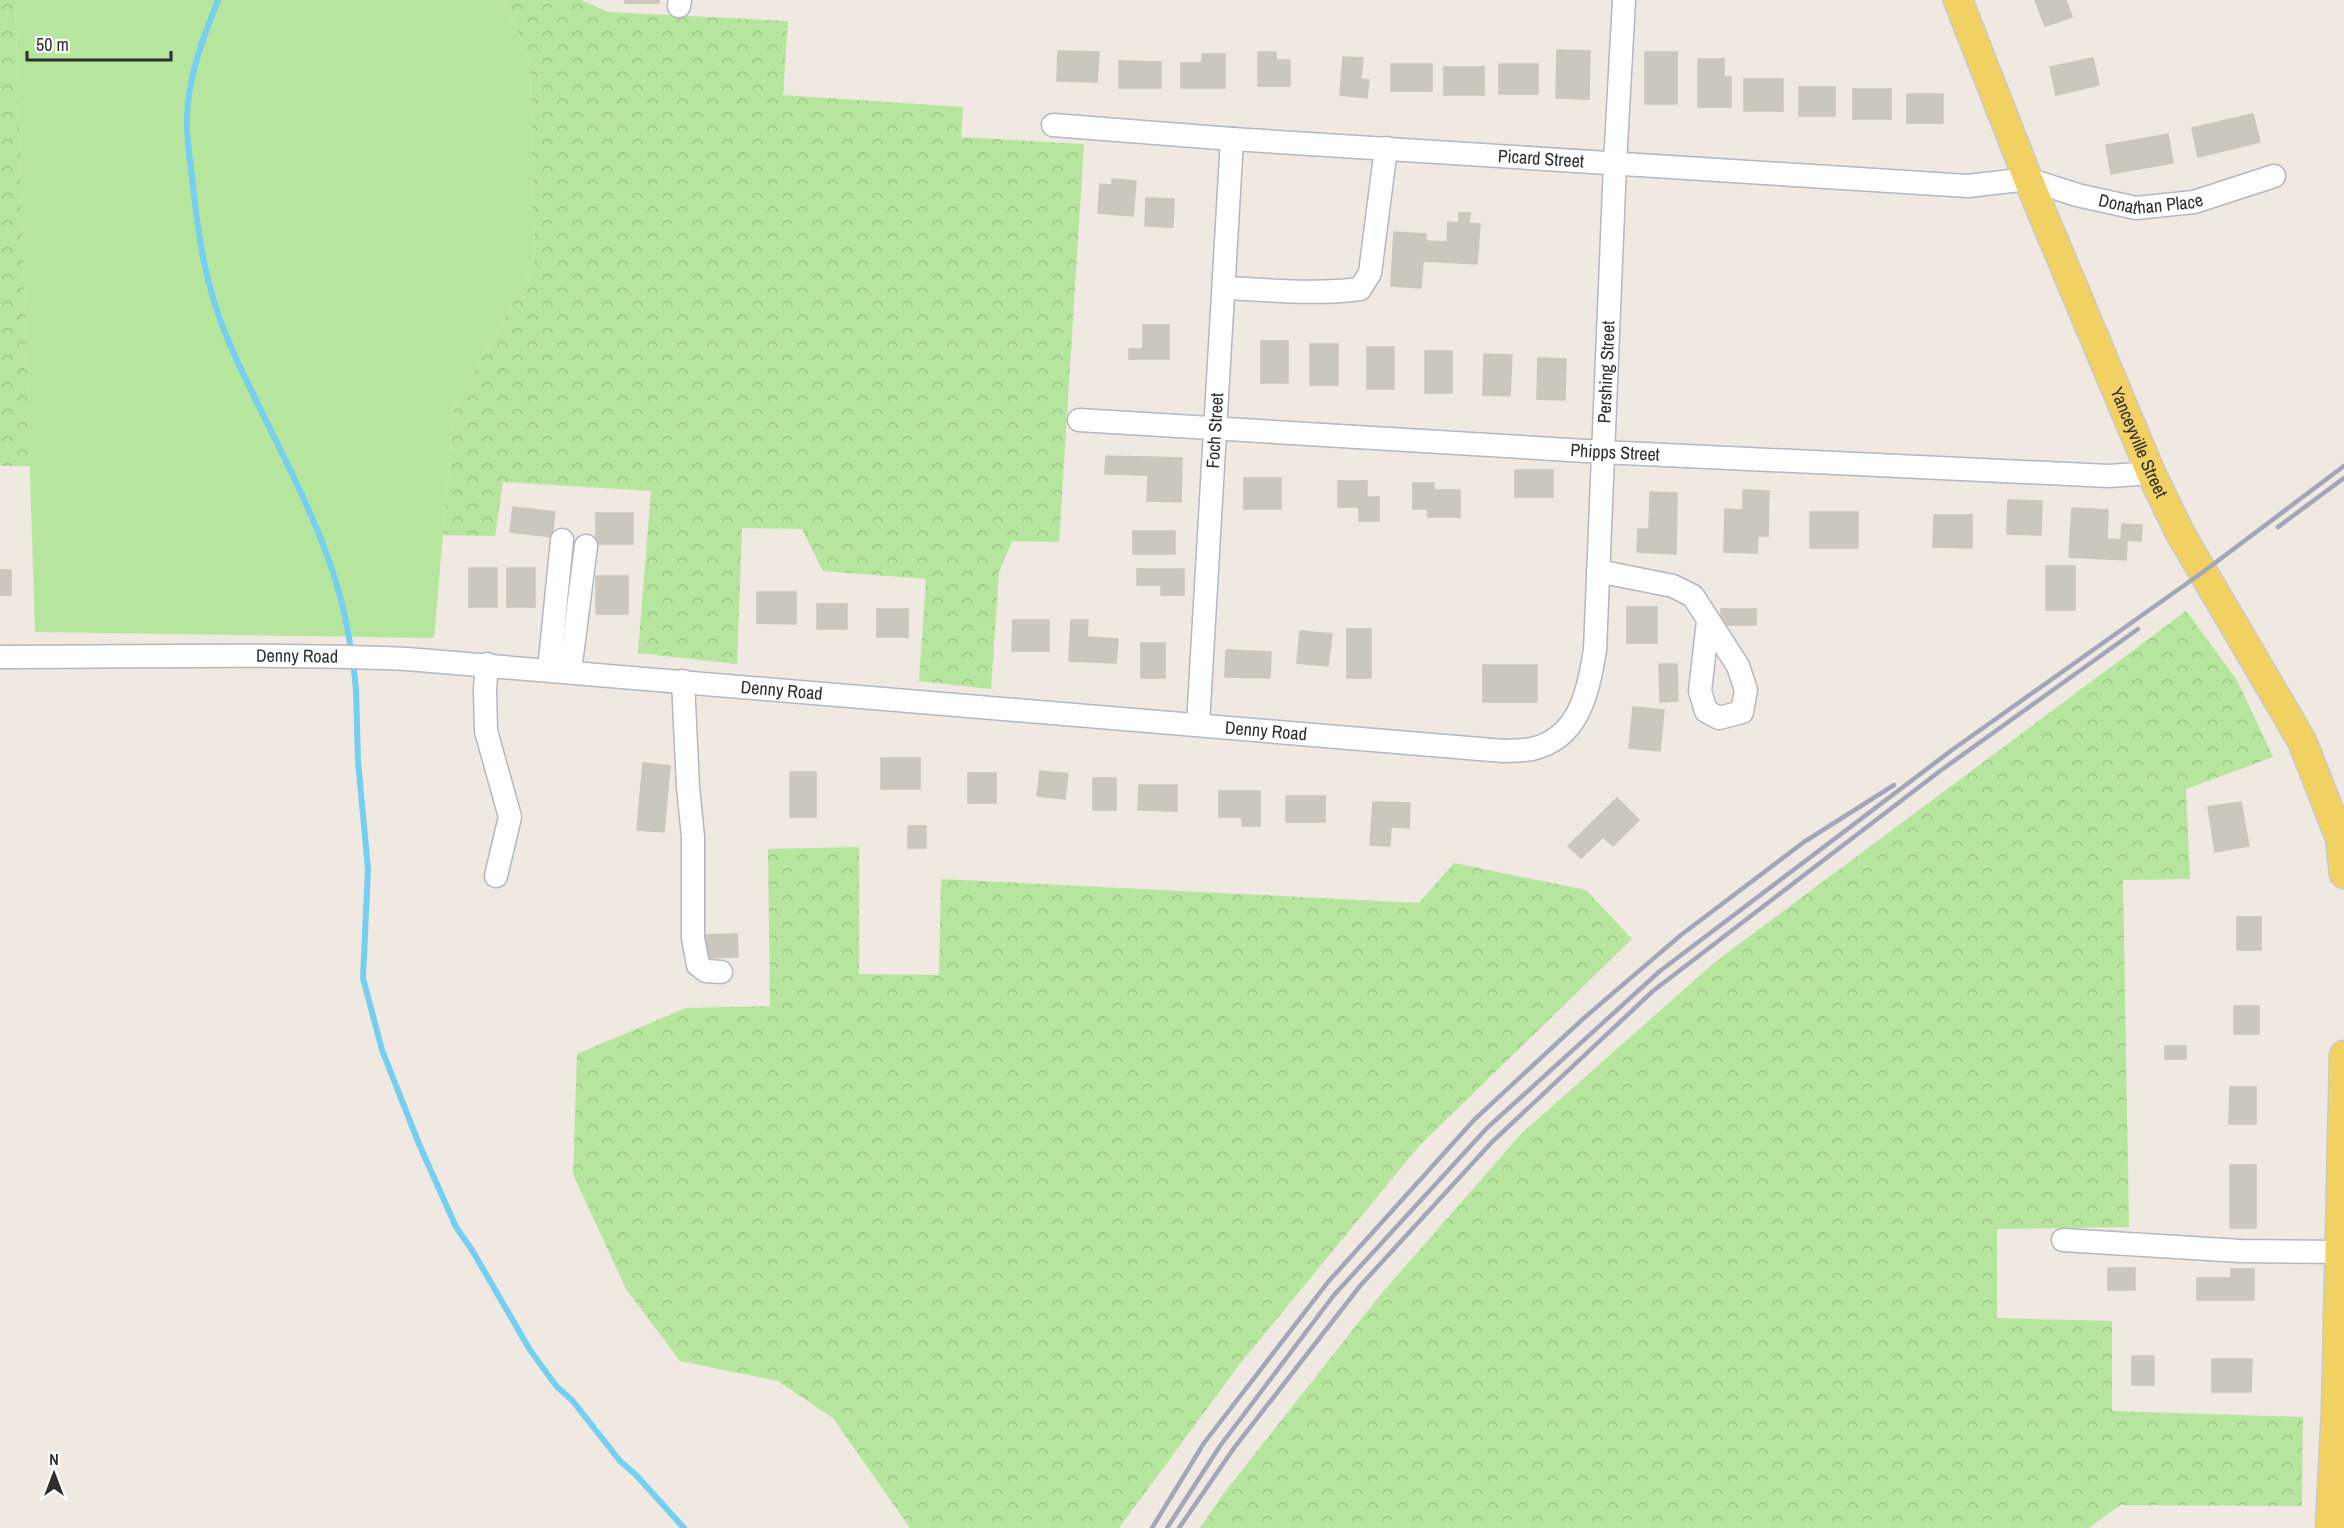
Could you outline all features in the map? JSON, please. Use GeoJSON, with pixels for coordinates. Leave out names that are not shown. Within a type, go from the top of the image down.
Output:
{"type":"FeatureCollection","features":[{"type":"Feature","properties":{"kind":"main road","name":"Yanceyville Street"},"geometry":{"type":"LineString","coordinates":[[1958,0],[2028,179],[2151,473],[2180,532],[2302,741],[2342,837],[2344,874]]}},
{"type":"Feature","properties":{"kind":"main road"},"geometry":{"type":"LineString","coordinates":[[2330,1528],[2336,1409],[2344,1054]]}},
{"type":"Feature","properties":{"kind":"street","name":"Pershing Street"},"geometry":{"type":"LineString","coordinates":[[1561,737],[1578,714],[1589,688],[1595,650],[1602,452],[1624,0]]}},
{"type":"Feature","properties":{"kind":"street","name":"Picard Street"},"geometry":{"type":"LineString","coordinates":[[1053,125],[1232,139],[1968,186],[2028,179]]}},
{"type":"Feature","properties":{"kind":"street","name":"Foch Street"},"geometry":{"type":"LineString","coordinates":[[1198,724],[1232,139]]}},
{"type":"Feature","properties":{"kind":"street"},"geometry":{"type":"LineString","coordinates":[[1224,288],[1308,292],[1360,289],[1370,273],[1386,148]]}},
{"type":"Feature","properties":{"kind":"street","name":"Donathan Place"},"geometry":{"type":"LineString","coordinates":[[2028,179],[2077,195],[2136,208],[2194,202],[2274,176]]}},
{"type":"Feature","properties":{"kind":"street","name":"Phipps Street"},"geometry":{"type":"LineString","coordinates":[[1079,420],[1602,452],[2097,476],[2151,473]]}},
{"type":"Feature","properties":{"kind":"street"},"geometry":{"type":"LineString","coordinates":[[560,670],[562,540]]}},
{"type":"Feature","properties":{"kind":"street"},"geometry":{"type":"LineString","coordinates":[[560,670],[586,546]]}},
{"type":"Feature","properties":{"kind":"street"},"geometry":{"type":"LineString","coordinates":[[1598,571],[1673,586],[1693,596],[1708,621]]}},
{"type":"Feature","properties":{"kind":"street","name":"Denny Road"},"geometry":{"type":"LineString","coordinates":[[0,657],[309,655],[487,664],[1504,751],[1532,749],[1561,737]]}},
{"type":"Feature","properties":{"kind":"street"},"geometry":{"type":"LineString","coordinates":[[487,664],[486,731],[510,817],[496,876]]}},
{"type":"Feature","properties":{"kind":"street"},"geometry":{"type":"LineString","coordinates":[[683,681],[693,837],[693,938],[698,965],[706,971],[721,972]]}},
{"type":"Feature","properties":{"kind":"street"},"geometry":{"type":"LineString","coordinates":[[2063,1240],[2241,1251],[2340,1252]]}},
{"type":"Feature","properties":{"kind":"green space"},"geometry":{"type":"Polygon","coordinates":[[[0,0],[15,0],[30,466],[0,466],[0,0]]]}},
{"type":"Feature","properties":{"kind":"green space"},"geometry":{"type":"Polygon","coordinates":[[[15,0],[503,0],[530,61],[534,265],[454,408],[434,638],[35,632],[15,0]]]}},
{"type":"Feature","properties":{"kind":"green space"},"geometry":{"type":"Polygon","coordinates":[[[503,0],[581,0],[608,12],[788,21],[783,95],[963,107],[961,137],[1084,144],[1059,542],[1012,541],[999,572],[991,689],[919,681],[926,579],[823,571],[802,529],[742,528],[737,664],[638,653],[651,491],[503,482],[495,536],[443,535],[454,408],[534,265],[530,61],[503,0]]]}},
{"type":"Feature","properties":{"kind":"green space"},"geometry":{"type":"Polygon","coordinates":[[[2186,611],[2237,680],[2273,757],[2186,789],[2190,879],[2123,880],[2129,1227],[1997,1229],[1997,1318],[2112,1321],[2112,1411],[2303,1417],[2302,1506],[2120,1505],[2089,1528],[1200,1528],[1224,1493],[1381,1294],[1521,1134],[1715,962],[2186,611]]]}},
{"type":"Feature","properties":{"kind":"green space"},"geometry":{"type":"Polygon","coordinates":[[[859,847],[859,974],[939,975],[941,879],[1419,903],[1454,863],[1586,890],[1632,939],[1419,1146],[1239,1365],[1119,1528],[910,1528],[833,1418],[778,1381],[680,1361],[626,1289],[573,1174],[577,1054],[686,1008],[770,1006],[768,849],[859,847]]]}},
{"type":"Feature","properties":{"kind":"building"},"geometry":{"type":"Polygon","coordinates":[[[625,0],[659,0],[659,3],[625,3],[625,0]]]}},
{"type":"Feature","properties":{"kind":"building"},"geometry":{"type":"Polygon","coordinates":[[[2035,0],[2066,0],[2072,17],[2045,26],[2035,0]]]}},
{"type":"Feature","properties":{"kind":"building"},"geometry":{"type":"Polygon","coordinates":[[[1557,50],[1590,51],[1589,99],[1556,98],[1557,50]]]}},
{"type":"Feature","properties":{"kind":"building"},"geometry":{"type":"Polygon","coordinates":[[[1058,51],[1099,52],[1097,82],[1057,81],[1058,51]]]}},
{"type":"Feature","properties":{"kind":"building"},"geometry":{"type":"Polygon","coordinates":[[[1258,52],[1276,52],[1276,60],[1290,60],[1290,86],[1258,86],[1258,52]]]}},
{"type":"Feature","properties":{"kind":"building"},"geometry":{"type":"Polygon","coordinates":[[[1645,52],[1677,52],[1677,104],[1645,104],[1645,52]]]}},
{"type":"Feature","properties":{"kind":"building"},"geometry":{"type":"Polygon","coordinates":[[[1202,54],[1225,54],[1225,88],[1181,88],[1181,63],[1202,63],[1202,54]]]}},
{"type":"Feature","properties":{"kind":"building"},"geometry":{"type":"Polygon","coordinates":[[[1343,57],[1363,58],[1361,79],[1369,80],[1367,98],[1340,95],[1343,57]]]}},
{"type":"Feature","properties":{"kind":"building"},"geometry":{"type":"Polygon","coordinates":[[[2093,58],[2099,85],[2056,95],[2050,67],[2093,58]]]}},
{"type":"Feature","properties":{"kind":"building"},"geometry":{"type":"Polygon","coordinates":[[[1698,59],[1724,59],[1724,77],[1731,77],[1731,107],[1698,107],[1698,59]]]}},
{"type":"Feature","properties":{"kind":"building"},"geometry":{"type":"Polygon","coordinates":[[[1119,61],[1161,62],[1161,88],[1119,88],[1119,61]]]}},
{"type":"Feature","properties":{"kind":"building"},"geometry":{"type":"Polygon","coordinates":[[[1391,64],[1432,64],[1432,91],[1391,91],[1391,64]]]}},
{"type":"Feature","properties":{"kind":"building"},"geometry":{"type":"Polygon","coordinates":[[[1499,64],[1538,64],[1538,94],[1499,94],[1499,64]]]}},
{"type":"Feature","properties":{"kind":"building"},"geometry":{"type":"Polygon","coordinates":[[[1444,67],[1484,67],[1484,95],[1444,95],[1444,67]]]}},
{"type":"Feature","properties":{"kind":"building"},"geometry":{"type":"Polygon","coordinates":[[[1744,79],[1783,79],[1783,111],[1744,111],[1744,79]]]}},
{"type":"Feature","properties":{"kind":"building"},"geometry":{"type":"Polygon","coordinates":[[[1799,87],[1835,87],[1835,116],[1799,116],[1799,87]]]}},
{"type":"Feature","properties":{"kind":"building"},"geometry":{"type":"Polygon","coordinates":[[[1853,89],[1891,89],[1891,119],[1853,119],[1853,89]]]}},
{"type":"Feature","properties":{"kind":"building"},"geometry":{"type":"Polygon","coordinates":[[[1907,94],[1943,94],[1943,123],[1907,123],[1907,94]]]}},
{"type":"Feature","properties":{"kind":"building"},"geometry":{"type":"Polygon","coordinates":[[[2253,114],[2260,142],[2198,157],[2192,128],[2253,114]]]}},
{"type":"Feature","properties":{"kind":"building"},"geometry":{"type":"Polygon","coordinates":[[[2168,134],[2173,163],[2111,174],[2106,145],[2168,134]]]}},
{"type":"Feature","properties":{"kind":"building"},"geometry":{"type":"Polygon","coordinates":[[[1112,179],[1136,181],[1133,216],[1098,213],[1100,184],[1112,185],[1112,179]]]}},
{"type":"Feature","properties":{"kind":"building"},"geometry":{"type":"Polygon","coordinates":[[[1146,198],[1174,199],[1173,227],[1145,226],[1146,198]]]}},
{"type":"Feature","properties":{"kind":"building"},"geometry":{"type":"Polygon","coordinates":[[[1459,213],[1470,213],[1469,223],[1480,224],[1477,264],[1423,261],[1421,288],[1391,286],[1394,232],[1426,234],[1426,241],[1447,242],[1448,222],[1459,223],[1459,213]]]}},
{"type":"Feature","properties":{"kind":"building"},"geometry":{"type":"Polygon","coordinates":[[[1143,325],[1169,325],[1169,359],[1129,359],[1129,349],[1143,349],[1143,325]]]}},
{"type":"Feature","properties":{"kind":"building"},"geometry":{"type":"Polygon","coordinates":[[[1261,341],[1288,341],[1288,383],[1261,383],[1261,341]]]}},
{"type":"Feature","properties":{"kind":"building"},"geometry":{"type":"Polygon","coordinates":[[[1310,344],[1338,344],[1338,385],[1310,385],[1310,344]]]}},
{"type":"Feature","properties":{"kind":"building"},"geometry":{"type":"Polygon","coordinates":[[[1367,347],[1394,347],[1394,389],[1367,389],[1367,347]]]}},
{"type":"Feature","properties":{"kind":"building"},"geometry":{"type":"Polygon","coordinates":[[[1425,351],[1452,351],[1452,393],[1425,393],[1425,351]]]}},
{"type":"Feature","properties":{"kind":"building"},"geometry":{"type":"Polygon","coordinates":[[[1484,354],[1512,355],[1510,396],[1483,395],[1484,354]]]}},
{"type":"Feature","properties":{"kind":"building"},"geometry":{"type":"Polygon","coordinates":[[[1538,358],[1566,359],[1565,400],[1537,399],[1538,358]]]}},
{"type":"Feature","properties":{"kind":"building"},"geometry":{"type":"Polygon","coordinates":[[[1106,456],[1182,458],[1181,502],[1147,501],[1148,475],[1105,474],[1106,456]]]}},
{"type":"Feature","properties":{"kind":"building"},"geometry":{"type":"Polygon","coordinates":[[[1515,470],[1553,470],[1553,497],[1515,497],[1515,470]]]}},
{"type":"Feature","properties":{"kind":"building"},"geometry":{"type":"Polygon","coordinates":[[[1244,478],[1281,478],[1281,509],[1244,509],[1244,478]]]}},
{"type":"Feature","properties":{"kind":"building"},"geometry":{"type":"Polygon","coordinates":[[[1338,481],[1367,481],[1367,497],[1379,497],[1379,521],[1359,521],[1359,507],[1338,507],[1338,481]]]}},
{"type":"Feature","properties":{"kind":"building"},"geometry":{"type":"Polygon","coordinates":[[[1413,483],[1434,483],[1434,490],[1460,490],[1460,517],[1428,517],[1428,509],[1413,509],[1413,483]]]}},
{"type":"Feature","properties":{"kind":"building"},"geometry":{"type":"Polygon","coordinates":[[[1743,490],[1769,491],[1768,536],[1758,536],[1757,553],[1724,552],[1725,509],[1743,510],[1743,490]]]}},
{"type":"Feature","properties":{"kind":"building"},"geometry":{"type":"Polygon","coordinates":[[[1650,492],[1677,493],[1676,554],[1637,552],[1638,529],[1649,529],[1650,492]]]}},
{"type":"Feature","properties":{"kind":"building"},"geometry":{"type":"Polygon","coordinates":[[[2008,500],[2042,501],[2041,535],[2007,534],[2008,500]]]}},
{"type":"Feature","properties":{"kind":"building"},"geometry":{"type":"Polygon","coordinates":[[[513,507],[555,512],[552,537],[510,532],[513,507]]]}},
{"type":"Feature","properties":{"kind":"building"},"geometry":{"type":"Polygon","coordinates":[[[2072,508],[2108,510],[2107,539],[2121,540],[2122,524],[2142,525],[2141,541],[2127,540],[2126,560],[2069,557],[2072,508]]]}},
{"type":"Feature","properties":{"kind":"building"},"geometry":{"type":"Polygon","coordinates":[[[1810,512],[1858,512],[1858,548],[1810,548],[1810,512]]]}},
{"type":"Feature","properties":{"kind":"building"},"geometry":{"type":"Polygon","coordinates":[[[596,513],[633,513],[633,544],[596,544],[596,513]]]}},
{"type":"Feature","properties":{"kind":"building"},"geometry":{"type":"Polygon","coordinates":[[[1934,515],[1972,515],[1972,548],[1933,547],[1934,515]]]}},
{"type":"Feature","properties":{"kind":"building"},"geometry":{"type":"Polygon","coordinates":[[[1133,531],[1175,531],[1175,554],[1133,554],[1133,531]]]}},
{"type":"Feature","properties":{"kind":"building"},"geometry":{"type":"Polygon","coordinates":[[[2046,566],[2075,566],[2075,610],[2046,610],[2046,566]]]}},
{"type":"Feature","properties":{"kind":"building"},"geometry":{"type":"Polygon","coordinates":[[[469,568],[497,568],[497,607],[469,607],[469,568]]]}},
{"type":"Feature","properties":{"kind":"building"},"geometry":{"type":"Polygon","coordinates":[[[507,568],[535,568],[535,607],[507,607],[507,568]]]}},
{"type":"Feature","properties":{"kind":"building"},"geometry":{"type":"Polygon","coordinates":[[[1137,569],[1184,569],[1184,595],[1161,595],[1161,585],[1137,585],[1137,569]]]}},
{"type":"Feature","properties":{"kind":"building"},"geometry":{"type":"Polygon","coordinates":[[[0,570],[11,570],[11,595],[0,595],[0,570]]]}},
{"type":"Feature","properties":{"kind":"building"},"geometry":{"type":"Polygon","coordinates":[[[596,576],[628,576],[628,614],[596,614],[596,576]]]}},
{"type":"Feature","properties":{"kind":"building"},"geometry":{"type":"Polygon","coordinates":[[[757,592],[796,592],[796,624],[757,623],[757,592]]]}},
{"type":"Feature","properties":{"kind":"building"},"geometry":{"type":"Polygon","coordinates":[[[817,604],[847,604],[847,629],[817,629],[817,604]]]}},
{"type":"Feature","properties":{"kind":"building"},"geometry":{"type":"Polygon","coordinates":[[[1627,607],[1657,607],[1657,643],[1627,643],[1627,607]]]}},
{"type":"Feature","properties":{"kind":"building"},"geometry":{"type":"Polygon","coordinates":[[[877,609],[908,609],[908,637],[877,637],[877,609]]]}},
{"type":"Feature","properties":{"kind":"building"},"geometry":{"type":"Polygon","coordinates":[[[1721,609],[1756,609],[1756,625],[1721,625],[1721,609]]]}},
{"type":"Feature","properties":{"kind":"building"},"geometry":{"type":"Polygon","coordinates":[[[1013,620],[1049,620],[1049,651],[1012,651],[1013,620]]]}},
{"type":"Feature","properties":{"kind":"building"},"geometry":{"type":"Polygon","coordinates":[[[1071,620],[1088,620],[1087,637],[1118,639],[1116,663],[1069,661],[1071,620]]]}},
{"type":"Feature","properties":{"kind":"building"},"geometry":{"type":"Polygon","coordinates":[[[1347,629],[1371,629],[1371,678],[1347,678],[1347,629]]]}},
{"type":"Feature","properties":{"kind":"building"},"geometry":{"type":"Polygon","coordinates":[[[1300,631],[1332,634],[1328,666],[1297,663],[1300,631]]]}},
{"type":"Feature","properties":{"kind":"building"},"geometry":{"type":"Polygon","coordinates":[[[1141,643],[1165,643],[1165,678],[1141,678],[1141,643]]]}},
{"type":"Feature","properties":{"kind":"building"},"geometry":{"type":"Polygon","coordinates":[[[1226,650],[1271,652],[1270,678],[1225,677],[1226,650]]]}},
{"type":"Feature","properties":{"kind":"building"},"geometry":{"type":"Polygon","coordinates":[[[1659,664],[1677,664],[1678,701],[1660,702],[1659,664]]]}},
{"type":"Feature","properties":{"kind":"building"},"geometry":{"type":"Polygon","coordinates":[[[1483,665],[1537,665],[1537,702],[1483,702],[1483,665]]]}},
{"type":"Feature","properties":{"kind":"building"},"geometry":{"type":"Polygon","coordinates":[[[1633,707],[1664,710],[1660,751],[1629,748],[1633,707]]]}},
{"type":"Feature","properties":{"kind":"building"},"geometry":{"type":"Polygon","coordinates":[[[881,758],[920,758],[920,789],[881,789],[881,758]]]}},
{"type":"Feature","properties":{"kind":"building"},"geometry":{"type":"Polygon","coordinates":[[[643,763],[670,766],[664,832],[637,830],[643,763]]]}},
{"type":"Feature","properties":{"kind":"building"},"geometry":{"type":"Polygon","coordinates":[[[1040,771],[1068,774],[1065,799],[1037,796],[1040,771]]]}},
{"type":"Feature","properties":{"kind":"building"},"geometry":{"type":"Polygon","coordinates":[[[790,772],[816,772],[816,817],[790,817],[790,772]]]}},
{"type":"Feature","properties":{"kind":"building"},"geometry":{"type":"Polygon","coordinates":[[[968,773],[996,773],[996,803],[968,803],[968,773]]]}},
{"type":"Feature","properties":{"kind":"building"},"geometry":{"type":"Polygon","coordinates":[[[1093,778],[1116,778],[1116,810],[1093,810],[1093,778]]]}},
{"type":"Feature","properties":{"kind":"building"},"geometry":{"type":"Polygon","coordinates":[[[1139,785],[1177,785],[1177,811],[1138,810],[1139,785]]]}},
{"type":"Feature","properties":{"kind":"building"},"geometry":{"type":"Polygon","coordinates":[[[1219,791],[1260,791],[1260,826],[1242,826],[1242,817],[1219,817],[1219,791]]]}},
{"type":"Feature","properties":{"kind":"building"},"geometry":{"type":"Polygon","coordinates":[[[1286,796],[1325,796],[1325,822],[1286,822],[1286,796]]]}},
{"type":"Feature","properties":{"kind":"building"},"geometry":{"type":"Polygon","coordinates":[[[1617,798],[1639,820],[1613,846],[1603,837],[1581,858],[1568,846],[1617,798]]]}},
{"type":"Feature","properties":{"kind":"building"},"geometry":{"type":"Polygon","coordinates":[[[1373,802],[1410,803],[1409,828],[1391,827],[1390,846],[1370,845],[1373,802]]]}},
{"type":"Feature","properties":{"kind":"building"},"geometry":{"type":"Polygon","coordinates":[[[2241,802],[2249,846],[2215,852],[2208,807],[2241,802]]]}},
{"type":"Feature","properties":{"kind":"building"},"geometry":{"type":"Polygon","coordinates":[[[908,826],[926,826],[926,848],[908,848],[908,826]]]}},
{"type":"Feature","properties":{"kind":"building"},"geometry":{"type":"Polygon","coordinates":[[[2237,917],[2261,917],[2261,950],[2237,950],[2237,917]]]}},
{"type":"Feature","properties":{"kind":"building"},"geometry":{"type":"Polygon","coordinates":[[[737,934],[738,957],[702,958],[701,935],[737,934]]]}},
{"type":"Feature","properties":{"kind":"building"},"geometry":{"type":"Polygon","coordinates":[[[2234,1006],[2259,1006],[2259,1034],[2234,1034],[2234,1006]]]}},
{"type":"Feature","properties":{"kind":"building"},"geometry":{"type":"Polygon","coordinates":[[[2165,1046],[2186,1046],[2186,1059],[2165,1059],[2165,1046]]]}},
{"type":"Feature","properties":{"kind":"building"},"geometry":{"type":"Polygon","coordinates":[[[2230,1087],[2256,1087],[2256,1124],[2229,1124],[2230,1087]]]}},
{"type":"Feature","properties":{"kind":"building"},"geometry":{"type":"Polygon","coordinates":[[[2230,1165],[2256,1165],[2256,1228],[2230,1228],[2230,1165]]]}},
{"type":"Feature","properties":{"kind":"building"},"geometry":{"type":"Polygon","coordinates":[[[2108,1268],[2135,1268],[2135,1290],[2108,1290],[2108,1268]]]}},
{"type":"Feature","properties":{"kind":"building"},"geometry":{"type":"Polygon","coordinates":[[[2231,1269],[2254,1269],[2254,1300],[2197,1300],[2197,1278],[2231,1278],[2231,1269]]]}},
{"type":"Feature","properties":{"kind":"building"},"geometry":{"type":"Polygon","coordinates":[[[2132,1356],[2154,1356],[2154,1385],[2132,1385],[2132,1356]]]}},
{"type":"Feature","properties":{"kind":"building"},"geometry":{"type":"Polygon","coordinates":[[[2212,1359],[2252,1359],[2251,1392],[2212,1392],[2212,1359]]]}},
{"type":"Feature","properties":{"kind":"waterway"},"geometry":{"type":"LineString","coordinates":[[218,0],[195,64],[187,113],[197,219],[208,280],[228,340],[318,531],[344,610],[351,651]]}},
{"type":"Feature","properties":{"kind":"waterway"},"geometry":{"type":"LineString","coordinates":[[353,661],[358,761],[368,869],[363,978],[382,1050],[419,1144],[456,1227],[472,1250],[530,1350],[557,1387],[572,1400],[620,1461],[636,1475],[684,1528]]}},
{"type":"Feature","properties":{"kind":"railway"},"geometry":{"type":"LineString","coordinates":[[1167,1528],[1220,1446],[1334,1295],[1487,1128],[1660,971],[1952,750],[2203,572],[2344,466]]}},
{"type":"Feature","properties":{"kind":"railway"},"geometry":{"type":"LineString","coordinates":[[2278,527],[2344,478]]}},
{"type":"Feature","properties":{"kind":"railway"},"geometry":{"type":"LineString","coordinates":[[1179,1528],[1234,1448],[1360,1286],[1492,1142],[1653,991],[1940,771],[2138,629]]}},
{"type":"Feature","properties":{"kind":"railway"},"geometry":{"type":"LineString","coordinates":[[1152,1528],[1204,1443],[1328,1282],[1474,1120],[1584,1018],[1681,935],[1804,842],[1894,785]]}}]}
